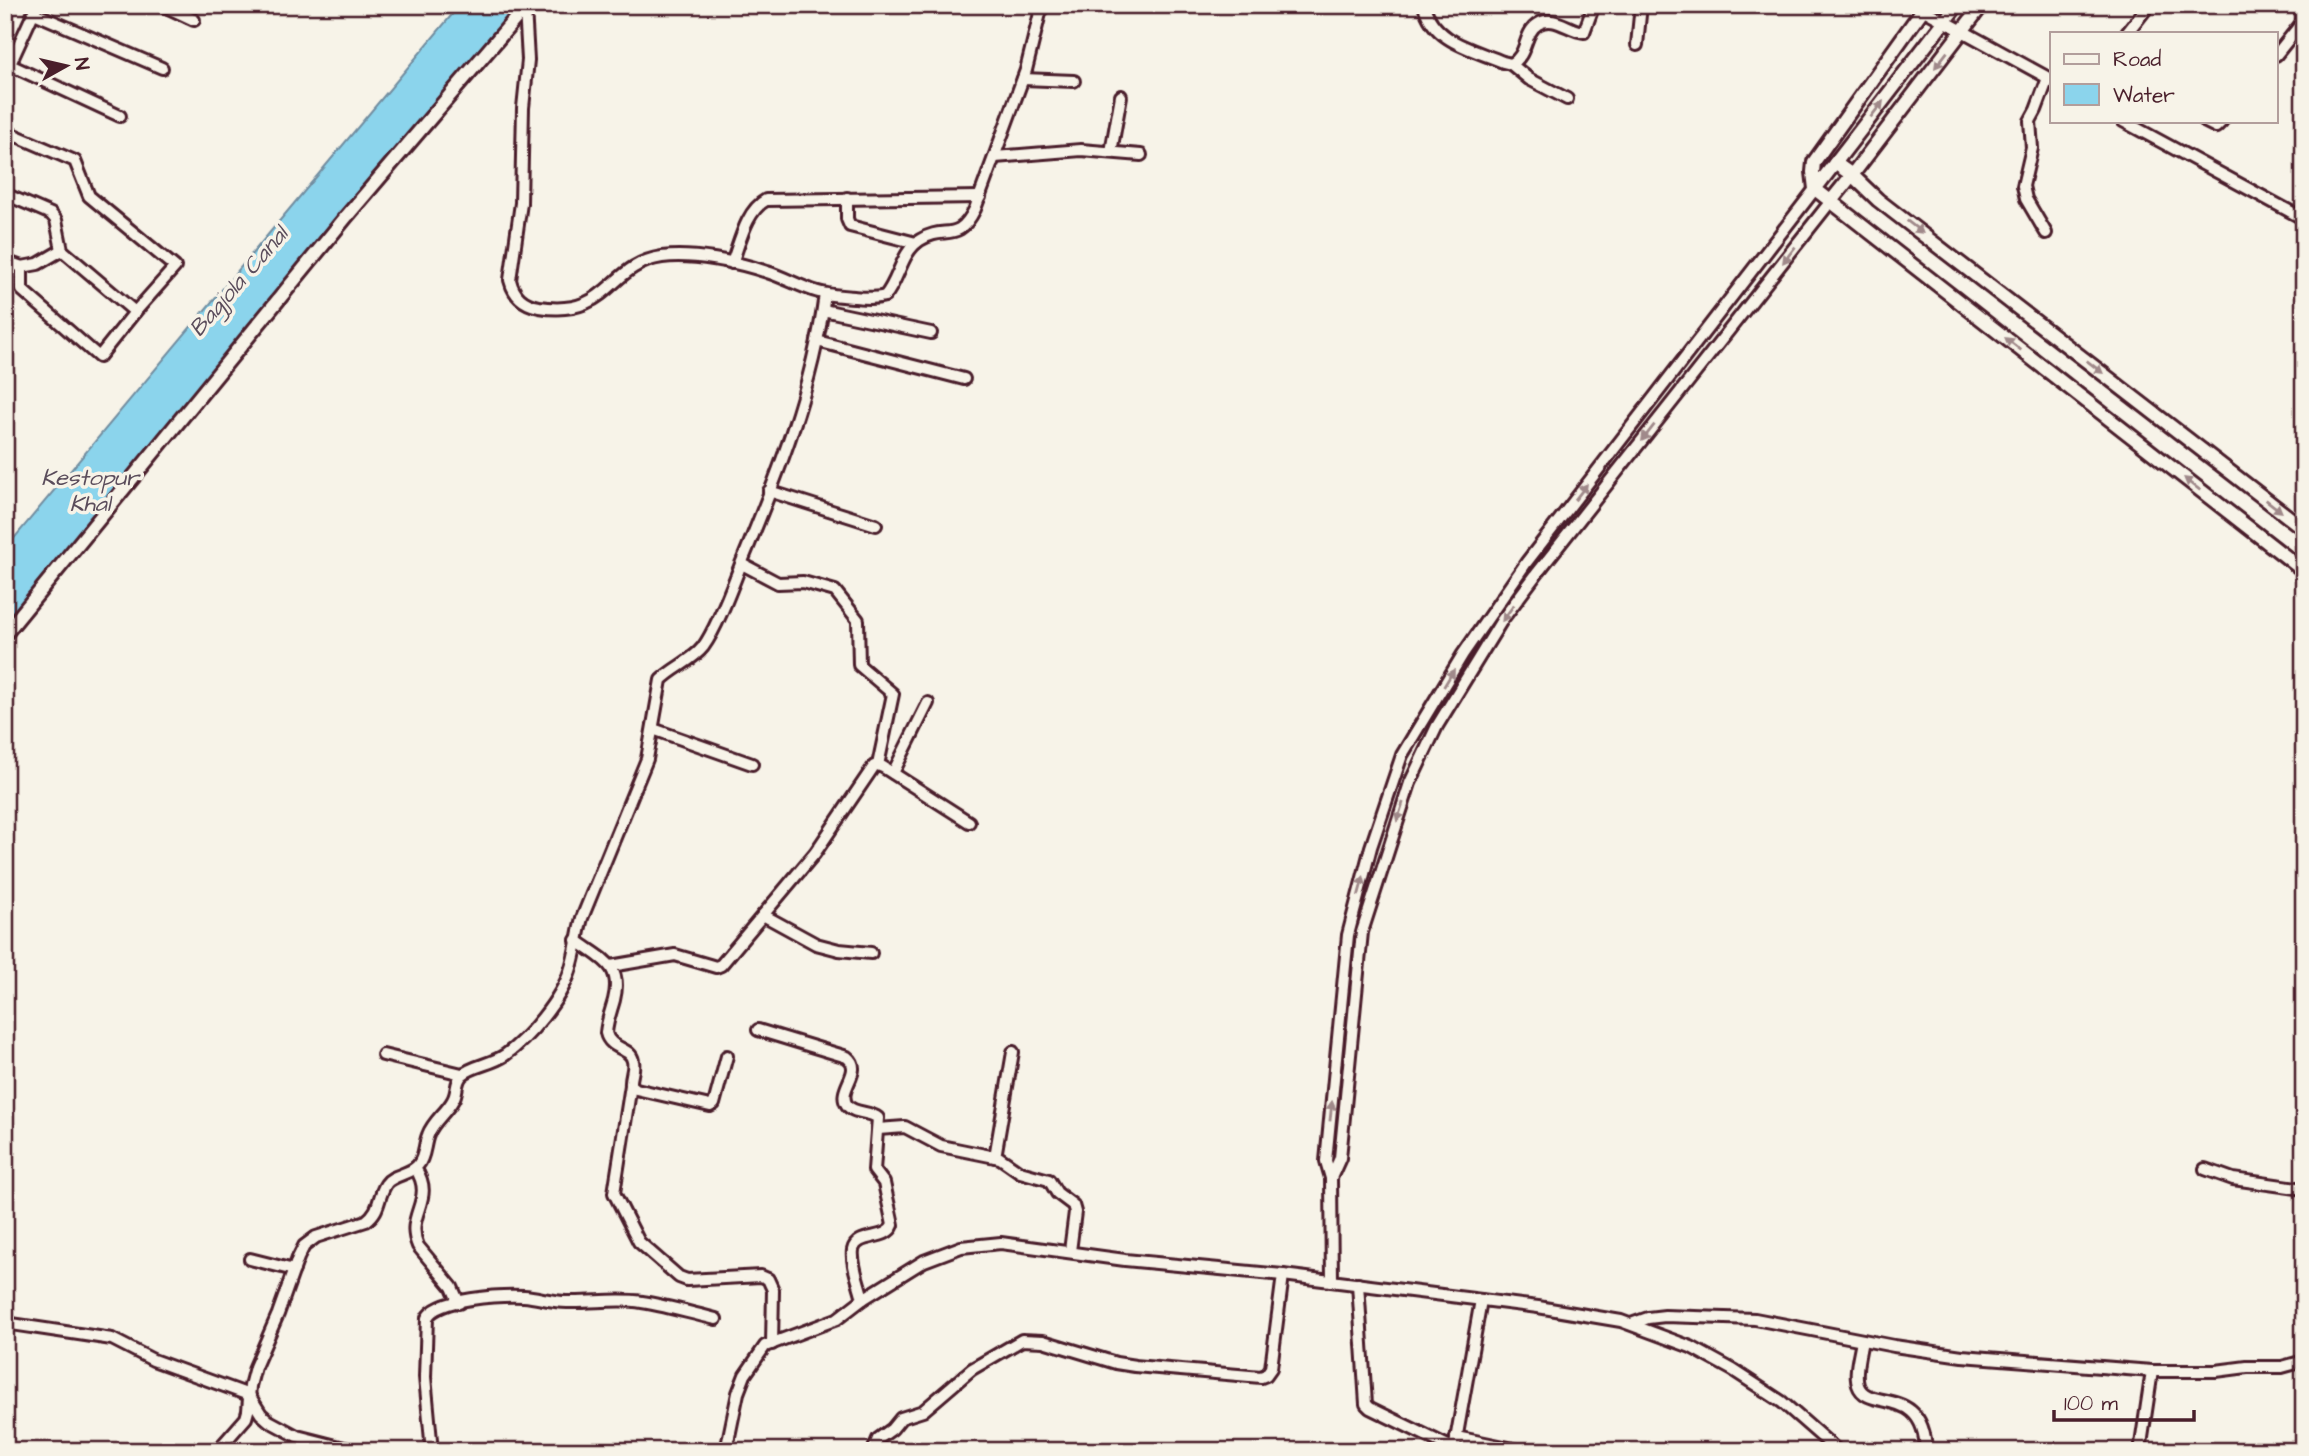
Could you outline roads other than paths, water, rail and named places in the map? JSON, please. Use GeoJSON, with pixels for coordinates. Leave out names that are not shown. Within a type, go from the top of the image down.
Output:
{"type":"FeatureCollection","features":[{"type":"Feature","properties":{"kind":"street"},"geometry":{"type":"LineString","coordinates":[[162,5],[194,20]]}},
{"type":"Feature","properties":{"kind":"street"},"geometry":{"type":"LineString","coordinates":[[526,7],[528,60],[523,108],[522,203],[511,268],[513,291],[521,300],[551,309],[573,308],[595,300],[633,266],[644,260],[670,256],[732,263],[768,272],[825,294],[872,299],[885,296],[916,243],[933,235],[961,230],[969,222],[1023,79],[1042,5]]}},
{"type":"Feature","properties":{"kind":"street"},"geometry":{"type":"LineString","coordinates":[[1424,5],[1430,23],[1450,41],[1511,64],[1529,79],[1567,99]]}},
{"type":"Feature","properties":{"kind":"street"},"geometry":{"type":"LineString","coordinates":[[1511,64],[1521,57],[1533,28],[1539,23],[1553,20],[1584,32],[1594,5]]}},
{"type":"Feature","properties":{"kind":"street"},"geometry":{"type":"LineString","coordinates":[[1637,45],[1641,5]]}},
{"type":"Feature","properties":{"kind":"street"},"geometry":{"type":"LineString","coordinates":[[1332,1281],[1331,1178],[1326,1161],[1348,935],[1371,847],[1402,755],[1463,654],[1526,563],[1957,5]]}},
{"type":"Feature","properties":{"kind":"street"},"geometry":{"type":"LineString","coordinates":[[1331,1178],[1340,1158],[1362,932],[1410,783],[1437,726],[1502,620],[1531,581],[1852,175],[1982,5]]}},
{"type":"Feature","properties":{"kind":"street"},"geometry":{"type":"LineString","coordinates":[[2128,32],[2149,5]]}},
{"type":"Feature","properties":{"kind":"street"},"geometry":{"type":"LineString","coordinates":[[5,634],[345,217],[526,7]]}},
{"type":"Feature","properties":{"kind":"street"},"geometry":{"type":"LineString","coordinates":[[2046,233],[2026,199],[2023,186],[2032,148],[2030,121],[2050,79],[1921,7],[1820,151],[1812,172],[1815,189],[2304,571]]}},
{"type":"Feature","properties":{"kind":"street"},"geometry":{"type":"LineString","coordinates":[[120,116],[8,63],[36,9],[162,68]]}},
{"type":"Feature","properties":{"kind":"street"},"geometry":{"type":"LineString","coordinates":[[2278,52],[2304,20]]}},
{"type":"Feature","properties":{"kind":"street"},"geometry":{"type":"LineString","coordinates":[[1023,79],[1074,81]]}},
{"type":"Feature","properties":{"kind":"street"},"geometry":{"type":"LineString","coordinates":[[1111,152],[1121,96]]}},
{"type":"Feature","properties":{"kind":"street"},"geometry":{"type":"LineString","coordinates":[[2125,122],[2304,219]]}},
{"type":"Feature","properties":{"kind":"street"},"geometry":{"type":"LineString","coordinates":[[2206,122],[2216,127],[2221,122]]}},
{"type":"Feature","properties":{"kind":"street"},"geometry":{"type":"LineString","coordinates":[[5,131],[75,161],[89,196],[175,267],[99,358],[22,290],[22,267]]}},
{"type":"Feature","properties":{"kind":"street"},"geometry":{"type":"LineString","coordinates":[[995,157],[1081,150],[1141,155]]}},
{"type":"Feature","properties":{"kind":"street"},"geometry":{"type":"LineString","coordinates":[[1835,163],[1878,200],[2304,529]]}},
{"type":"Feature","properties":{"kind":"street"},"geometry":{"type":"LineString","coordinates":[[5,194],[44,211],[56,220],[62,250],[135,312]]}},
{"type":"Feature","properties":{"kind":"street"},"geometry":{"type":"LineString","coordinates":[[732,263],[751,215],[757,204],[766,200],[980,197]]}},
{"type":"Feature","properties":{"kind":"street"},"geometry":{"type":"LineString","coordinates":[[847,198],[847,219],[850,226],[916,243]]}},
{"type":"Feature","properties":{"kind":"street"},"geometry":{"type":"LineString","coordinates":[[5,261],[22,267],[38,264],[62,250]]}},
{"type":"Feature","properties":{"kind":"street"},"geometry":{"type":"LineString","coordinates":[[216,1451],[246,1418],[260,1354],[304,1246],[316,1237],[366,1221],[372,1216],[379,1205],[385,1185],[420,1163],[428,1135],[453,1101],[457,1081],[462,1074],[506,1055],[533,1028],[565,983],[574,959],[576,940],[601,869],[641,776],[662,680],[668,672],[691,659],[705,645],[741,564],[769,491],[801,406],[825,294]]}},
{"type":"Feature","properties":{"kind":"street"},"geometry":{"type":"LineString","coordinates":[[823,310],[931,333]]}},
{"type":"Feature","properties":{"kind":"street"},"geometry":{"type":"LineString","coordinates":[[817,341],[964,379]]}},
{"type":"Feature","properties":{"kind":"street"},"geometry":{"type":"LineString","coordinates":[[769,491],[876,526]]}},
{"type":"Feature","properties":{"kind":"street"},"geometry":{"type":"LineString","coordinates":[[741,564],[778,583],[803,582],[835,591],[858,620],[859,665],[894,694],[878,765]]}},
{"type":"Feature","properties":{"kind":"street"},"geometry":{"type":"LineString","coordinates":[[893,773],[928,703]]}},
{"type":"Feature","properties":{"kind":"street"},"geometry":{"type":"LineString","coordinates":[[653,729],[752,764]]}},
{"type":"Feature","properties":{"kind":"street"},"geometry":{"type":"LineString","coordinates":[[878,765],[969,822]]}},
{"type":"Feature","properties":{"kind":"street"},"geometry":{"type":"LineString","coordinates":[[611,966],[675,954],[716,967],[721,965],[815,853],[874,766],[878,765]]}},
{"type":"Feature","properties":{"kind":"street"},"geometry":{"type":"LineString","coordinates":[[763,915],[816,944],[839,950],[871,953]]}},
{"type":"Feature","properties":{"kind":"street"},"geometry":{"type":"LineString","coordinates":[[576,940],[611,966],[618,979],[606,1033],[612,1044],[633,1058],[614,1193],[639,1242],[679,1277],[687,1280],[761,1276],[768,1279],[773,1290],[772,1344]]}},
{"type":"Feature","properties":{"kind":"street"},"geometry":{"type":"LineString","coordinates":[[758,1030],[847,1057],[852,1061],[854,1069],[845,1102],[852,1109],[875,1114],[878,1118],[874,1170],[884,1183],[893,1225],[888,1232],[861,1240],[853,1249],[863,1299]]}},
{"type":"Feature","properties":{"kind":"street"},"geometry":{"type":"LineString","coordinates":[[995,1157],[1013,1052]]}},
{"type":"Feature","properties":{"kind":"street"},"geometry":{"type":"LineString","coordinates":[[383,1055],[462,1074]]}},
{"type":"Feature","properties":{"kind":"street"},"geometry":{"type":"LineString","coordinates":[[631,1085],[636,1089],[710,1106],[714,1104],[727,1056]]}},
{"type":"Feature","properties":{"kind":"street"},"geometry":{"type":"LineString","coordinates":[[878,1129],[905,1127],[941,1146],[1000,1158],[1020,1172],[1049,1180],[1057,1193],[1073,1205],[1070,1251]]}},
{"type":"Feature","properties":{"kind":"street"},"geometry":{"type":"LineString","coordinates":[[415,1168],[422,1177],[424,1190],[414,1223],[415,1239],[452,1287],[459,1303]]}},
{"type":"Feature","properties":{"kind":"street"},"geometry":{"type":"LineString","coordinates":[[2205,1169],[2216,1175],[2240,1181],[2304,1189]]}},
{"type":"Feature","properties":{"kind":"street"},"geometry":{"type":"LineString","coordinates":[[726,1451],[738,1393],[745,1375],[765,1346],[837,1319],[863,1299],[924,1261],[961,1247],[1000,1243],[1125,1260],[1358,1284],[1567,1311],[1631,1324],[1691,1347],[1761,1387],[1838,1451]]}},
{"type":"Feature","properties":{"kind":"street"},"geometry":{"type":"LineString","coordinates":[[250,1259],[294,1270]]}},
{"type":"Feature","properties":{"kind":"street"},"geometry":{"type":"LineString","coordinates":[[873,1451],[878,1439],[901,1418],[923,1411],[972,1369],[1022,1340],[1043,1341],[1135,1366],[1261,1377],[1266,1375],[1271,1368],[1283,1275]]}},
{"type":"Feature","properties":{"kind":"street"},"geometry":{"type":"LineString","coordinates":[[1358,1284],[1366,1404],[1454,1450],[1481,1300]]}},
{"type":"Feature","properties":{"kind":"street"},"geometry":{"type":"LineString","coordinates":[[432,1451],[425,1383],[427,1318],[435,1309],[511,1296],[564,1302],[626,1300],[716,1319]]}},
{"type":"Feature","properties":{"kind":"street"},"geometry":{"type":"LineString","coordinates":[[1631,1324],[1665,1316],[1740,1317],[1962,1356],[2152,1371],[2282,1367],[2304,1361]]}},
{"type":"Feature","properties":{"kind":"street"},"geometry":{"type":"LineString","coordinates":[[5,1323],[112,1339],[153,1360],[249,1395],[261,1414],[278,1427],[297,1436],[356,1451]]}},
{"type":"Feature","properties":{"kind":"street"},"geometry":{"type":"LineString","coordinates":[[1862,1340],[1858,1385],[1871,1396],[1917,1414],[1924,1430],[1926,1451]]}},
{"type":"Feature","properties":{"kind":"street"},"geometry":{"type":"LineString","coordinates":[[2140,1451],[2152,1371]]}},
{"type":"Feature","properties":{"kind":"street"},"geometry":{"type":"LineString","coordinates":[[1456,1437],[1514,1449]]}},
{"type":"Feature","properties":{"kind":"water","name":"Kestopur Khal"},"geometry":{"type":"Polygon","coordinates":[[[460,5],[531,5],[5,634],[5,549],[460,5]]]}},
{"type":"Feature","properties":{"kind":"water label","name":"Bagjola Canal"},"geometry":{"type":"Point","coordinates":[238,281]}}]}
